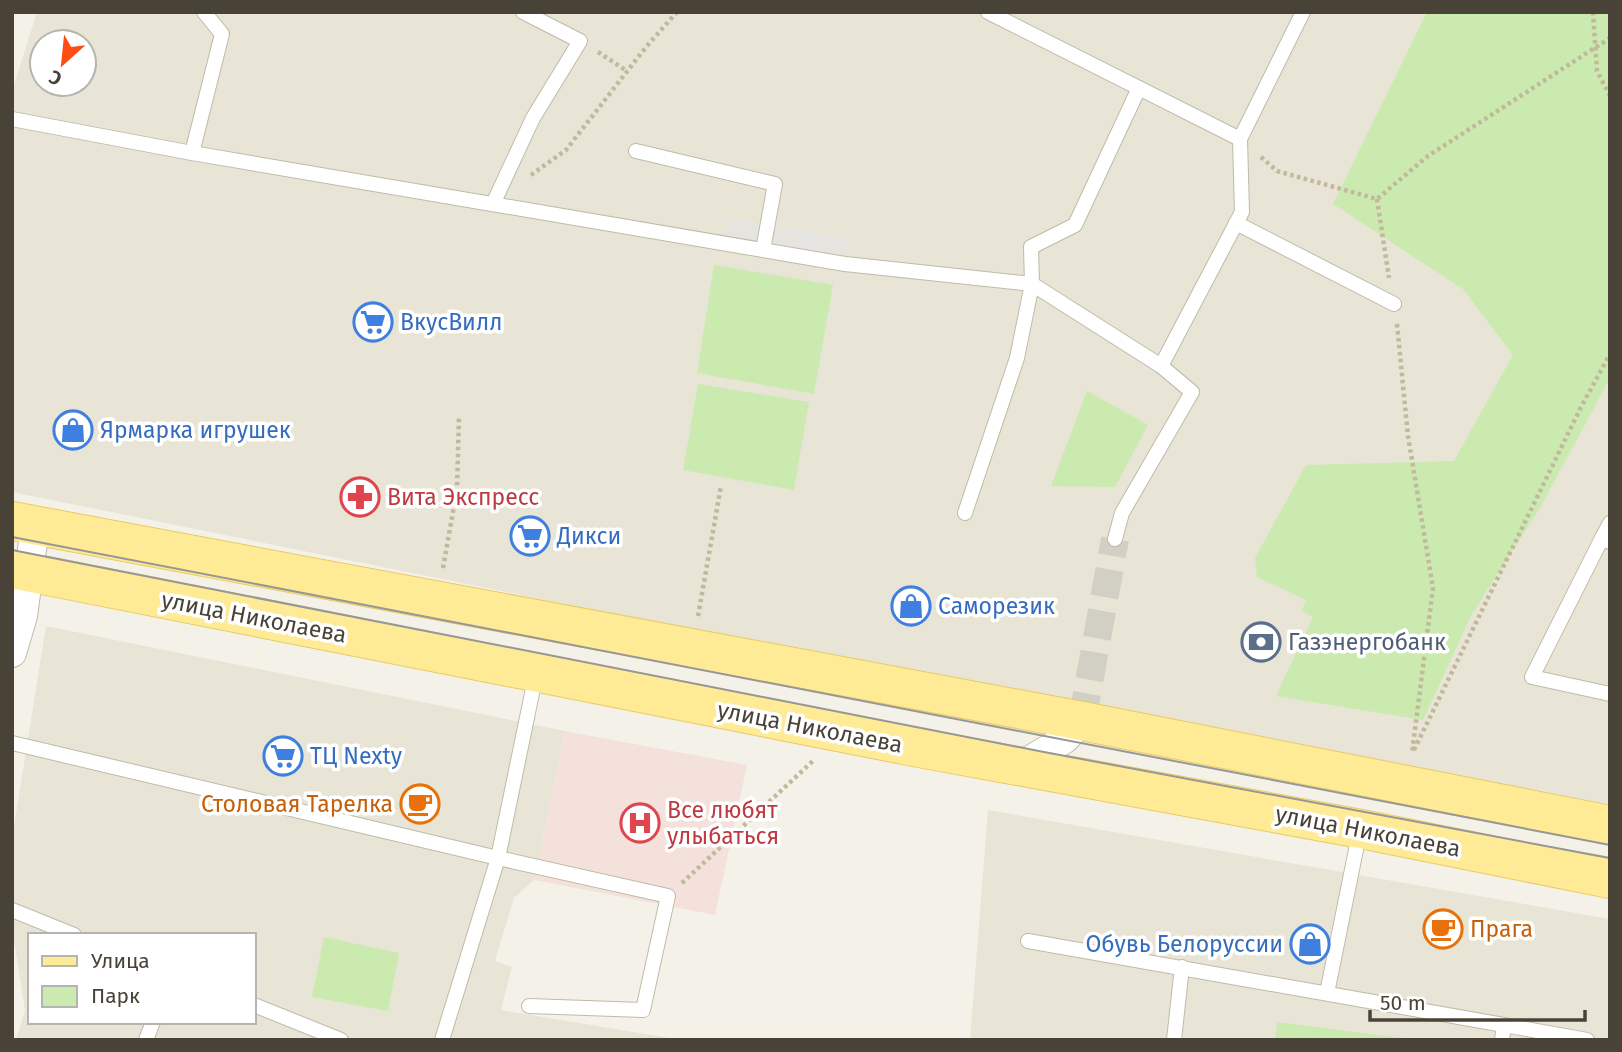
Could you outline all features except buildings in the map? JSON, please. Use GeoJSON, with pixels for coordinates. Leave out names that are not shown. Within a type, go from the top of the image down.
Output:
{"type":"FeatureCollection","features":[{"type":"Feature","properties":{"kind":"main road"},"geometry":{"type":"LineString","coordinates":[[24,524],[1082,722],[1610,825]]}},
{"type":"Feature","properties":{"kind":"main road","name":"улица Николаева"},"geometry":{"type":"LineString","coordinates":[[20,571],[919,748],[1361,829],[1610,879]]}},
{"type":"Feature","properties":{"kind":"street"},"geometry":{"type":"LineString","coordinates":[[12,653],[23,616],[20,571],[24,524]]}},
{"type":"Feature","properties":{"kind":"street"},"geometry":{"type":"LineString","coordinates":[[1020,766],[1065,739],[1082,722]]}},
{"type":"Feature","properties":{"kind":"lane"},"geometry":{"type":"LineString","coordinates":[[192,153],[222,34],[204,12]]}},
{"type":"Feature","properties":{"kind":"lane"},"geometry":{"type":"LineString","coordinates":[[493,204],[533,118],[580,41],[523,12]]}},
{"type":"Feature","properties":{"kind":"lane"},"geometry":{"type":"LineString","coordinates":[[988,12],[1240,139]]}},
{"type":"Feature","properties":{"kind":"lane"},"geometry":{"type":"LineString","coordinates":[[1161,366],[1242,212],[1240,139],[1303,12]]}},
{"type":"Feature","properties":{"kind":"lane"},"geometry":{"type":"LineString","coordinates":[[965,513],[1017,358],[1032,284],[1031,247],[1075,225],[1139,88]]}},
{"type":"Feature","properties":{"kind":"lane"},"geometry":{"type":"LineString","coordinates":[[12,119],[192,153],[845,264],[1032,284],[1161,366],[1192,392],[1122,513],[1115,539]]}},
{"type":"Feature","properties":{"kind":"lane"},"geometry":{"type":"LineString","coordinates":[[636,151],[775,184],[763,250]]}},
{"type":"Feature","properties":{"kind":"lane"},"geometry":{"type":"LineString","coordinates":[[1237,223],[1394,304]]}},
{"type":"Feature","properties":{"kind":"lane"},"geometry":{"type":"LineString","coordinates":[[1610,523],[1606,540],[1532,677],[1610,694]]}},
{"type":"Feature","properties":{"kind":"lane"},"geometry":{"type":"LineString","coordinates":[[442,1040],[498,858],[536,673]]}},
{"type":"Feature","properties":{"kind":"lane"},"geometry":{"type":"LineString","coordinates":[[12,743],[668,896],[643,1010],[529,1006]]}},
{"type":"Feature","properties":{"kind":"lane"},"geometry":{"type":"LineString","coordinates":[[1327,993],[1361,829]]}},
{"type":"Feature","properties":{"kind":"lane"},"geometry":{"type":"LineString","coordinates":[[12,910],[69,933]]}},
{"type":"Feature","properties":{"kind":"lane"},"geometry":{"type":"LineString","coordinates":[[1028,941],[1327,993],[1503,1032],[1587,1040]]}},
{"type":"Feature","properties":{"kind":"lane"},"geometry":{"type":"LineString","coordinates":[[1174,1040],[1182,967]]}},
{"type":"Feature","properties":{"kind":"lane"},"geometry":{"type":"LineString","coordinates":[[256,1006],[341,1040]]}},
{"type":"Feature","properties":{"kind":"path"},"geometry":{"type":"LineString","coordinates":[[493,204],[566,150],[677,12]]}},
{"type":"Feature","properties":{"kind":"path"},"geometry":{"type":"LineString","coordinates":[[1593,12],[1597,71],[1610,96]]}},
{"type":"Feature","properties":{"kind":"path"},"geometry":{"type":"LineString","coordinates":[[1377,199],[1428,156],[1610,38]]}},
{"type":"Feature","properties":{"kind":"path"},"geometry":{"type":"LineString","coordinates":[[580,41],[627,71]]}},
{"type":"Feature","properties":{"kind":"path"},"geometry":{"type":"LineString","coordinates":[[1240,139],[1277,171],[1377,199]]}},
{"type":"Feature","properties":{"kind":"path"},"geometry":{"type":"LineString","coordinates":[[1377,199],[1401,341],[1408,436],[1433,588],[1412,754],[1581,407],[1610,354]]}},
{"type":"Feature","properties":{"kind":"path"},"geometry":{"type":"LineString","coordinates":[[443,568],[457,489],[459,416]]}},
{"type":"Feature","properties":{"kind":"path"},"geometry":{"type":"LineString","coordinates":[[698,617],[721,486]]}},
{"type":"Feature","properties":{"kind":"path"},"geometry":{"type":"LineString","coordinates":[[668,896],[818,756]]}},
{"type":"Feature","properties":{"kind":"shaded area"},"geometry":{"type":"Polygon","coordinates":[[[37,12],[1610,12],[1610,815],[12,492],[12,91],[28,40],[28,98],[98,98],[98,28],[32,28],[37,12]]]}},
{"type":"Feature","properties":{"kind":"shaded area"},"geometry":{"type":"Polygon","coordinates":[[[729,218],[847,239],[844,255],[727,236],[729,218]]]}},
{"type":"Feature","properties":{"kind":"shaded area"},"geometry":{"type":"Polygon","coordinates":[[[46,626],[565,731],[534,880],[514,898],[495,961],[512,967],[501,1010],[682,1040],[16,1040],[25,1011],[12,927],[12,839],[46,626]]]}},
{"type":"Feature","properties":{"kind":"shaded area","name":"Все любят улыбаться"},"geometry":{"type":"Polygon","coordinates":[[[565,731],[747,765],[715,915],[534,880],[565,731]]]}},
{"type":"Feature","properties":{"kind":"shaded area"},"geometry":{"type":"Polygon","coordinates":[[[988,810],[1610,919],[1610,1040],[970,1040],[988,810]]]}},
{"type":"Feature","properties":{"kind":"green space"},"geometry":{"type":"Polygon","coordinates":[[[1427,12],[1610,12],[1610,378],[1541,506],[1472,614],[1423,720],[1276,696],[1313,617],[1302,611],[1306,600],[1257,577],[1255,558],[1306,465],[1454,461],[1513,355],[1463,289],[1333,204],[1427,12]]]}},
{"type":"Feature","properties":{"kind":"green space"},"geometry":{"type":"Polygon","coordinates":[[[714,265],[833,285],[814,394],[697,373],[714,265]]]}},
{"type":"Feature","properties":{"kind":"green space"},"geometry":{"type":"Polygon","coordinates":[[[698,384],[809,402],[794,490],[683,470],[698,384]]]}},
{"type":"Feature","properties":{"kind":"green space"},"geometry":{"type":"Polygon","coordinates":[[[1087,391],[1148,425],[1115,487],[1051,486],[1087,391]]]}},
{"type":"Feature","properties":{"kind":"green space"},"geometry":{"type":"Polygon","coordinates":[[[324,937],[399,953],[388,1011],[312,997],[324,937]]]}},
{"type":"Feature","properties":{"kind":"green space"},"geometry":{"type":"Polygon","coordinates":[[[1277,1022],[1416,1040],[1275,1040],[1277,1022]]]}},
{"type":"Feature","properties":{"kind":"tunnel"},"geometry":{"type":"LineString","coordinates":[[1082,721],[1115,539]]}},
{"type":"Feature","properties":{"kind":"tram line"},"geometry":{"type":"LineString","coordinates":[[12,537],[1610,845]]}},
{"type":"Feature","properties":{"kind":"tram line"},"geometry":{"type":"LineString","coordinates":[[12,550],[1044,752],[1610,858]]}},
{"type":"Feature","properties":{"kind":"place","name":"ВкусВилл"},"geometry":{"type":"Point","coordinates":[373,322]}},
{"type":"Feature","properties":{"kind":"place","name":"Ярмарка игрушек"},"geometry":{"type":"Point","coordinates":[73,430]}},
{"type":"Feature","properties":{"kind":"place","name":"Вита Экспресс"},"geometry":{"type":"Point","coordinates":[360,497]}},
{"type":"Feature","properties":{"kind":"place","name":"Дикси"},"geometry":{"type":"Point","coordinates":[530,536]}},
{"type":"Feature","properties":{"kind":"place","name":"Саморезик"},"geometry":{"type":"Point","coordinates":[911,606]}},
{"type":"Feature","properties":{"kind":"place","name":"Газэнергобанк"},"geometry":{"type":"Point","coordinates":[1261,642]}},
{"type":"Feature","properties":{"kind":"place","name":"ТЦ Nexty"},"geometry":{"type":"Point","coordinates":[283,756]}},
{"type":"Feature","properties":{"kind":"place","name":"Столовая Тарелка"},"geometry":{"type":"Point","coordinates":[420,804]}},
{"type":"Feature","properties":{"kind":"place","name":"Все любят улыбаться"},"geometry":{"type":"Point","coordinates":[640,823]}},
{"type":"Feature","properties":{"kind":"place","name":"Прага"},"geometry":{"type":"Point","coordinates":[1443,929]}},
{"type":"Feature","properties":{"kind":"place","name":"Обувь Белоруссии"},"geometry":{"type":"Point","coordinates":[1310,944]}}]}
